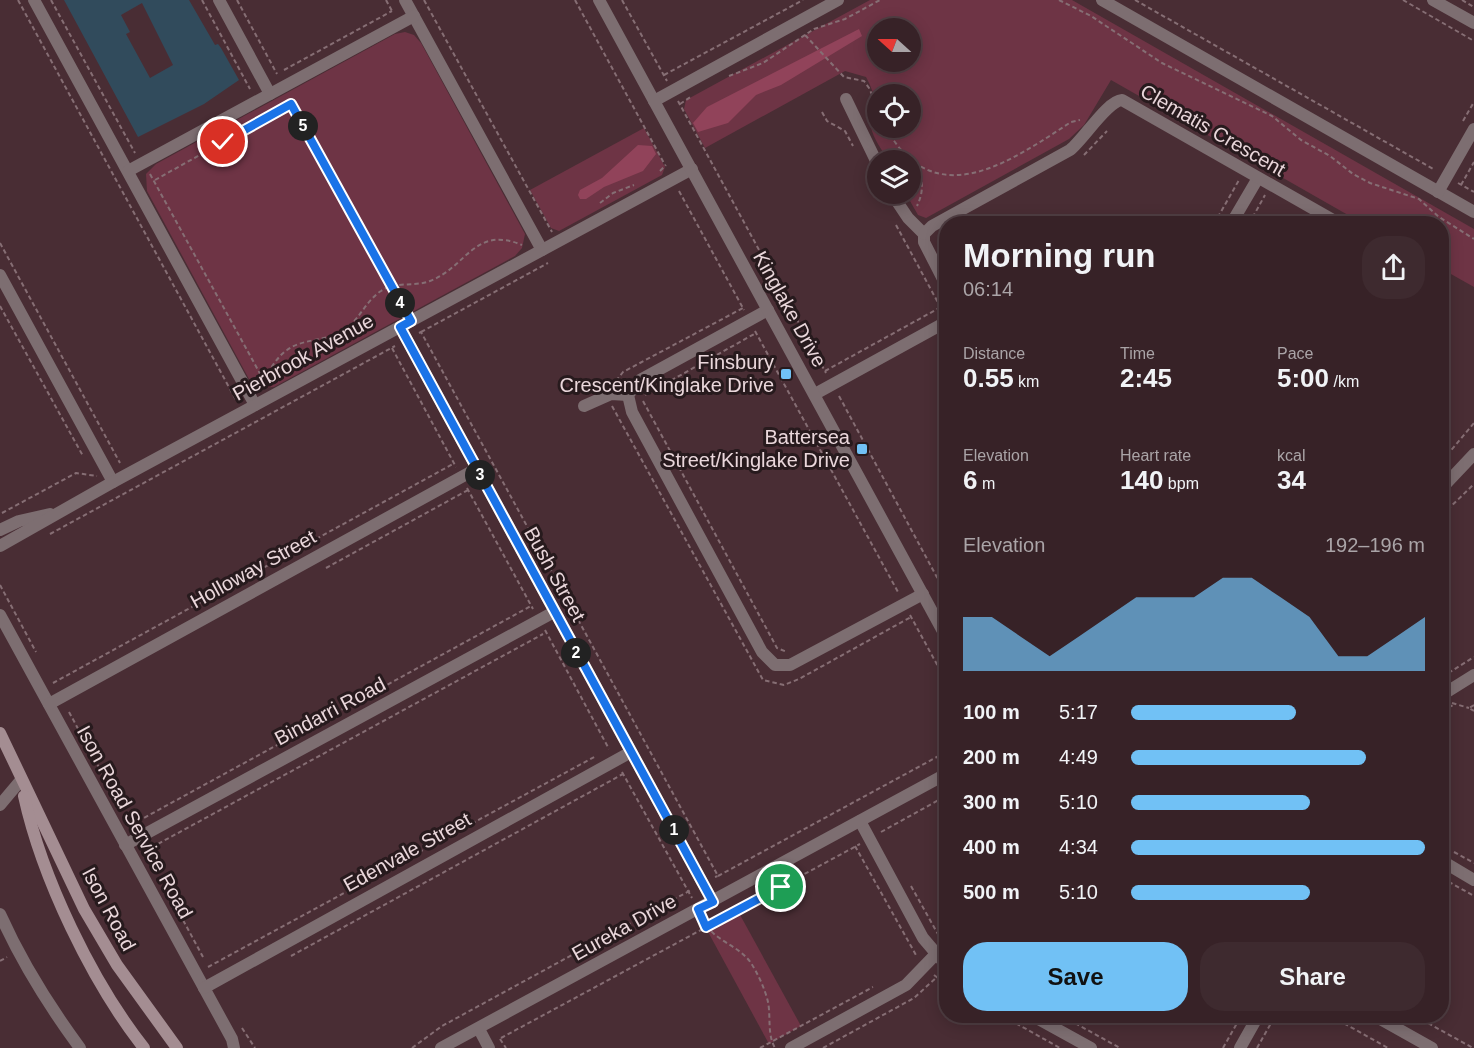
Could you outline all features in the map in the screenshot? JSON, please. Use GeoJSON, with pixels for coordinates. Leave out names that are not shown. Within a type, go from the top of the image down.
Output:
{"type":"FeatureCollection","features":[{"type":"Feature","properties":{"kind":"main road","name":"Ison Road"},"geometry":{"type":"LineString","coordinates":[[0,733],[84,909],[117,965],[177,1048]]}},
{"type":"Feature","properties":{"kind":"main road","name":"Ison Road"},"geometry":{"type":"LineString","coordinates":[[21,780],[32,831],[79,941],[111,998],[144,1048]]}},
{"type":"Feature","properties":{"kind":"street"},"geometry":{"type":"LineString","coordinates":[[34,0],[255,405]]}},
{"type":"Feature","properties":{"kind":"street"},"geometry":{"type":"LineString","coordinates":[[219,0],[270,94]]}},
{"type":"Feature","properties":{"kind":"street"},"geometry":{"type":"LineString","coordinates":[[405,0],[539,245]]}},
{"type":"Feature","properties":{"kind":"street","name":"Kinglake Drive"},"geometry":{"type":"LineString","coordinates":[[599,0],[939,624]]}},
{"type":"Feature","properties":{"kind":"street"},"geometry":{"type":"LineString","coordinates":[[654,101],[838,0]]}},
{"type":"Feature","properties":{"kind":"street"},"geometry":{"type":"LineString","coordinates":[[1433,0],[1474,23]]}},
{"type":"Feature","properties":{"kind":"street"},"geometry":{"type":"LineString","coordinates":[[1110,2],[1474,212]]}},
{"type":"Feature","properties":{"kind":"street"},"geometry":{"type":"LineString","coordinates":[[129,171],[414,16]]}},
{"type":"Feature","properties":{"kind":"street"},"geometry":{"type":"LineString","coordinates":[[846,99],[867,155]]}},
{"type":"Feature","properties":{"kind":"street","name":"Clematis Crescent"},"geometry":{"type":"LineString","coordinates":[[950,216],[1070,150],[1116,100],[1128,102],[1255,183],[1323,216]]}},
{"type":"Feature","properties":{"kind":"street"},"geometry":{"type":"LineString","coordinates":[[1438,192],[1474,129]]}},
{"type":"Feature","properties":{"kind":"street","name":"Pierbrook Avenue"},"geometry":{"type":"LineString","coordinates":[[0,546],[113,482],[405,324],[539,245],[692,169]]}},
{"type":"Feature","properties":{"kind":"street"},"geometry":{"type":"LineString","coordinates":[[1236,216],[1255,183]]}},
{"type":"Feature","properties":{"kind":"street"},"geometry":{"type":"LineString","coordinates":[[899,204],[924,234],[924,242],[939,271]]}},
{"type":"Feature","properties":{"kind":"street","name":"Clematis Crescent"},"geometry":{"type":"LineString","coordinates":[[924,234],[939,222]]}},
{"type":"Feature","properties":{"kind":"street"},"geometry":{"type":"LineString","coordinates":[[0,274],[113,482]]}},
{"type":"Feature","properties":{"kind":"street"},"geometry":{"type":"LineString","coordinates":[[628,395],[640,380],[768,310]]}},
{"type":"Feature","properties":{"kind":"street","name":"Bush Street"},"geometry":{"type":"LineString","coordinates":[[405,324],[407,340],[713,902]]}},
{"type":"Feature","properties":{"kind":"street"},"geometry":{"type":"LineString","coordinates":[[814,394],[939,324]]}},
{"type":"Feature","properties":{"kind":"street"},"geometry":{"type":"LineString","coordinates":[[584,406],[611,394],[628,395]]}},
{"type":"Feature","properties":{"kind":"street"},"geometry":{"type":"LineString","coordinates":[[628,395],[632,412],[762,652],[771,662],[780,667],[796,663],[923,594]]}},
{"type":"Feature","properties":{"kind":"street"},"geometry":{"type":"LineString","coordinates":[[1449,481],[1474,454]]}},
{"type":"Feature","properties":{"kind":"street","name":"Holloway Street"},"geometry":{"type":"LineString","coordinates":[[49,704],[476,469]]}},
{"type":"Feature","properties":{"kind":"street","name":"Pierbrook Avenue"},"geometry":{"type":"LineString","coordinates":[[0,530],[19,521],[61,513]]}},
{"type":"Feature","properties":{"kind":"street","name":"Bindarri Road"},"geometry":{"type":"LineString","coordinates":[[125,845],[554,612]]}},
{"type":"Feature","properties":{"kind":"street","name":"Ison Road Service Road"},"geometry":{"type":"LineString","coordinates":[[0,615],[204,988],[234,1048]]}},
{"type":"Feature","properties":{"kind":"street"},"geometry":{"type":"LineString","coordinates":[[1449,691],[1473,678]]}},
{"type":"Feature","properties":{"kind":"street","name":"Edenvale Street"},"geometry":{"type":"LineString","coordinates":[[204,988],[215,979],[631,752]]}},
{"type":"Feature","properties":{"kind":"street","name":"Eureka Drive"},"geometry":{"type":"LineString","coordinates":[[441,1048],[939,778]]}},
{"type":"Feature","properties":{"kind":"street"},"geometry":{"type":"LineString","coordinates":[[0,805],[21,780]]}},
{"type":"Feature","properties":{"kind":"street"},"geometry":{"type":"LineString","coordinates":[[860,821],[914,923],[939,960]]}},
{"type":"Feature","properties":{"kind":"street"},"geometry":{"type":"LineString","coordinates":[[1449,865],[1474,880]]}},
{"type":"Feature","properties":{"kind":"street"},"geometry":{"type":"LineString","coordinates":[[0,914],[6,942],[80,1048]]}},
{"type":"Feature","properties":{"kind":"street"},"geometry":{"type":"LineString","coordinates":[[791,1048],[906,985],[935,956]]}},
{"type":"Feature","properties":{"kind":"street"},"geometry":{"type":"LineString","coordinates":[[1045,1023],[1090,1048]]}},
{"type":"Feature","properties":{"kind":"street"},"geometry":{"type":"LineString","coordinates":[[1240,1048],[1254,1023]]}},
{"type":"Feature","properties":{"kind":"street"},"geometry":{"type":"LineString","coordinates":[[1387,1023],[1432,1048]]}},
{"type":"Feature","properties":{"kind":"street"},"geometry":{"type":"LineString","coordinates":[[479,1029],[489,1048]]}},
{"type":"Feature","properties":{"kind":"street","name":"Eureka Drive"},"geometry":{"type":"LineString","coordinates":[[456,1048],[479,1029]]}},
{"type":"Feature","properties":{"kind":"path"},"geometry":{"type":"LineString","coordinates":[[18,0],[236,400],[249,393],[264,380],[278,357],[288,349],[339,333],[360,316],[379,292],[391,287],[433,280],[486,242],[507,239],[524,246],[539,245],[557,228]]}},
{"type":"Feature","properties":{"kind":"path"},"geometry":{"type":"LineString","coordinates":[[51,0],[141,164],[155,180],[264,380]]}},
{"type":"Feature","properties":{"kind":"path"},"geometry":{"type":"LineString","coordinates":[[202,0],[250,89]]}},
{"type":"Feature","properties":{"kind":"path"},"geometry":{"type":"LineString","coordinates":[[237,0],[277,74]]}},
{"type":"Feature","properties":{"kind":"path"},"geometry":{"type":"LineString","coordinates":[[424,0],[552,232]]}},
{"type":"Feature","properties":{"kind":"path"},"geometry":{"type":"LineString","coordinates":[[575,0],[939,668]]}},
{"type":"Feature","properties":{"kind":"path"},"geometry":{"type":"LineString","coordinates":[[622,0],[939,581]]}},
{"type":"Feature","properties":{"kind":"path"},"geometry":{"type":"LineString","coordinates":[[664,75],[803,0]]}},
{"type":"Feature","properties":{"kind":"path"},"geometry":{"type":"LineString","coordinates":[[722,78],[763,63],[814,29],[845,19],[879,0]]}},
{"type":"Feature","properties":{"kind":"path"},"geometry":{"type":"LineString","coordinates":[[1059,0],[1091,16],[1162,63],[1272,116],[1301,140],[1330,156],[1353,174],[1370,183],[1419,199],[1437,216]]}},
{"type":"Feature","properties":{"kind":"path"},"geometry":{"type":"LineString","coordinates":[[1135,0],[1474,192]]}},
{"type":"Feature","properties":{"kind":"path"},"geometry":{"type":"LineString","coordinates":[[1403,0],[1474,41]]}},
{"type":"Feature","properties":{"kind":"path"},"geometry":{"type":"LineString","coordinates":[[1462,0],[1474,7]]}},
{"type":"Feature","properties":{"kind":"path"},"geometry":{"type":"LineString","coordinates":[[805,35],[844,76],[864,81],[867,85]]}},
{"type":"Feature","properties":{"kind":"path"},"geometry":{"type":"LineString","coordinates":[[680,104],[697,93]]}},
{"type":"Feature","properties":{"kind":"path"},"geometry":{"type":"LineString","coordinates":[[155,180],[291,104],[391,287],[405,324]]}},
{"type":"Feature","properties":{"kind":"path"},"geometry":{"type":"LineString","coordinates":[[822,112],[827,120],[845,131],[856,151]]}},
{"type":"Feature","properties":{"kind":"path"},"geometry":{"type":"LineString","coordinates":[[921,165],[942,174],[970,175],[1016,158],[1071,122],[1082,120],[1107,131],[1111,124]]}},
{"type":"Feature","properties":{"kind":"path"},"geometry":{"type":"LineString","coordinates":[[1461,185],[1474,162]]}},
{"type":"Feature","properties":{"kind":"path"},"geometry":{"type":"LineString","coordinates":[[654,175],[666,165]]}},
{"type":"Feature","properties":{"kind":"path"},"geometry":{"type":"LineString","coordinates":[[921,176],[923,185],[921,191]]}},
{"type":"Feature","properties":{"kind":"path"},"geometry":{"type":"LineString","coordinates":[[1219,216],[1239,180],[1255,183],[1265,195],[1253,216]]}},
{"type":"Feature","properties":{"kind":"path"},"geometry":{"type":"LineString","coordinates":[[592,208],[613,193],[642,182]]}},
{"type":"Feature","properties":{"kind":"path"},"geometry":{"type":"LineString","coordinates":[[911,221],[917,204]]}},
{"type":"Feature","properties":{"kind":"path"},"geometry":{"type":"LineString","coordinates":[[896,225],[939,303]]}},
{"type":"Feature","properties":{"kind":"path"},"geometry":{"type":"LineString","coordinates":[[1449,225],[1474,239]]}},
{"type":"Feature","properties":{"kind":"path"},"geometry":{"type":"LineString","coordinates":[[0,243],[120,463]]}},
{"type":"Feature","properties":{"kind":"path"},"geometry":{"type":"LineString","coordinates":[[0,306],[84,457]]}},
{"type":"Feature","properties":{"kind":"path"},"geometry":{"type":"LineString","coordinates":[[742,308],[623,372],[614,383],[611,394],[612,406],[763,680],[784,685],[799,679],[911,618]]}},
{"type":"Feature","properties":{"kind":"path"},"geometry":{"type":"LineString","coordinates":[[825,371],[939,308]]}},
{"type":"Feature","properties":{"kind":"path"},"geometry":{"type":"LineString","coordinates":[[41,538],[421,332],[718,876]]}},
{"type":"Feature","properties":{"kind":"path"},"geometry":{"type":"LineString","coordinates":[[756,333],[641,398],[777,648],[787,652]]}},
{"type":"Feature","properties":{"kind":"path"},"geometry":{"type":"LineString","coordinates":[[1449,453],[1474,423]]}},
{"type":"Feature","properties":{"kind":"path"},"geometry":{"type":"LineString","coordinates":[[0,515],[76,473],[94,477],[129,458]]}},
{"type":"Feature","properties":{"kind":"path"},"geometry":{"type":"LineString","coordinates":[[125,815],[53,683],[454,464]]}},
{"type":"Feature","properties":{"kind":"path"},"geometry":{"type":"LineString","coordinates":[[89,467],[94,477]]}},
{"type":"Feature","properties":{"kind":"path"},"geometry":{"type":"LineString","coordinates":[[1449,508],[1474,484]]}},
{"type":"Feature","properties":{"kind":"path"},"geometry":{"type":"LineString","coordinates":[[0,585],[37,653]]}},
{"type":"Feature","properties":{"kind":"path"},"geometry":{"type":"LineString","coordinates":[[531,606],[130,825],[145,851],[546,632]]}},
{"type":"Feature","properties":{"kind":"path"},"geometry":{"type":"LineString","coordinates":[[1449,673],[1474,657]]}},
{"type":"Feature","properties":{"kind":"path"},"geometry":{"type":"LineString","coordinates":[[1474,705],[1469,708],[1474,711]]}},
{"type":"Feature","properties":{"kind":"path"},"geometry":{"type":"LineString","coordinates":[[208,967],[598,754]]}},
{"type":"Feature","properties":{"kind":"path"},"geometry":{"type":"LineString","coordinates":[[412,1048],[442,1026],[939,756]]}},
{"type":"Feature","properties":{"kind":"path"},"geometry":{"type":"LineString","coordinates":[[284,960],[623,774]]}},
{"type":"Feature","properties":{"kind":"path"},"geometry":{"type":"LineString","coordinates":[[501,1038],[939,800]]}},
{"type":"Feature","properties":{"kind":"path"},"geometry":{"type":"LineString","coordinates":[[1449,849],[1474,863]]}},
{"type":"Feature","properties":{"kind":"path"},"geometry":{"type":"LineString","coordinates":[[908,880],[939,933]]}},
{"type":"Feature","properties":{"kind":"path"},"geometry":{"type":"LineString","coordinates":[[1449,882],[1474,896]]}},
{"type":"Feature","properties":{"kind":"path"},"geometry":{"type":"LineString","coordinates":[[687,892],[706,927],[738,950],[751,963],[768,1002],[771,1042],[775,1048]]}},
{"type":"Feature","properties":{"kind":"path"},"geometry":{"type":"LineString","coordinates":[[172,900],[215,979]]}},
{"type":"Feature","properties":{"kind":"path"},"geometry":{"type":"LineString","coordinates":[[912,960],[916,955]]}},
{"type":"Feature","properties":{"kind":"path"},"geometry":{"type":"LineString","coordinates":[[0,960],[7,957]]}},
{"type":"Feature","properties":{"kind":"path"},"geometry":{"type":"LineString","coordinates":[[823,1048],[914,998],[937,977]]}},
{"type":"Feature","properties":{"kind":"path"},"geometry":{"type":"LineString","coordinates":[[760,1048],[878,984]]}},
{"type":"Feature","properties":{"kind":"path"},"geometry":{"type":"LineString","coordinates":[[238,1022],[255,1048]]}},
{"type":"Feature","properties":{"kind":"path"},"geometry":{"type":"LineString","coordinates":[[1015,1023],[1060,1048]]}},
{"type":"Feature","properties":{"kind":"path"},"geometry":{"type":"LineString","coordinates":[[1075,1023],[1120,1048]]}},
{"type":"Feature","properties":{"kind":"path"},"geometry":{"type":"LineString","coordinates":[[1223,1048],[1237,1023]]}},
{"type":"Feature","properties":{"kind":"path"},"geometry":{"type":"LineString","coordinates":[[1257,1048],[1271,1023]]}},
{"type":"Feature","properties":{"kind":"path"},"geometry":{"type":"LineString","coordinates":[[1343,1023],[1388,1048]]}},
{"type":"Feature","properties":{"kind":"path"},"geometry":{"type":"LineString","coordinates":[[1428,1023],[1473,1048]]}},
{"type":"Feature","properties":{"kind":"shaded area"},"geometry":{"type":"Polygon","coordinates":[[[870,0],[1072,0],[1474,229],[1474,287],[1449,273],[1449,216],[1350,216],[1111,80],[1084,125],[1069,139],[926,218],[918,215],[912,204],[921,204],[921,150],[882,150],[875,138],[921,138],[921,84],[870,84],[866,77],[845,71],[705,148],[684,109],[686,100],[870,0]]]}},
{"type":"Feature","properties":{"kind":"shaded area"},"geometry":{"type":"Polygon","coordinates":[[[859,29],[862,36],[781,85],[756,95],[728,123],[698,132],[693,123],[707,107],[859,29]]]}},
{"type":"Feature","properties":{"kind":"shaded area"},"geometry":{"type":"Polygon","coordinates":[[[405,32],[414,35],[421,43],[525,234],[522,248],[515,256],[274,387],[258,388],[249,379],[147,191],[146,174],[156,164],[395,34],[405,32]]]}},
{"type":"Feature","properties":{"kind":"shaded area"},"geometry":{"type":"Polygon","coordinates":[[[644,128],[665,167],[662,175],[559,231],[551,228],[530,190],[644,128]]]}},
{"type":"Feature","properties":{"kind":"shaded area"},"geometry":{"type":"Polygon","coordinates":[[[638,145],[652,146],[656,154],[643,171],[604,187],[586,199],[580,199],[578,195],[580,190],[602,178],[638,145]]]}},
{"type":"Feature","properties":{"kind":"shaded area"},"geometry":{"type":"Polygon","coordinates":[[[739,913],[801,1026],[769,1044],[707,930],[739,913]]]}},
{"type":"Feature","properties":{"kind":"building"},"geometry":{"type":"Polygon","coordinates":[[[64,0],[189,0],[215,45],[218,44],[221,48],[239,80],[204,104],[138,137],[64,0]],[[142,3],[121,15],[130,32],[126,34],[150,78],[173,65],[142,3]]]}},
{"type":"Feature","properties":{"kind":"place","name":"Finsbury Crescent/Kinglake Drive"},"geometry":{"type":"Point","coordinates":[786,374]}},
{"type":"Feature","properties":{"kind":"place","name":"Battersea Street/Kinglake Drive"},"geometry":{"type":"Point","coordinates":[862,449]}},
{"type":"Feature","properties":{"kind":"route"},"geometry":{"type":"LineString","coordinates":[[223,142],[291,104],[411,321],[400,327],[713,902],[698,909],[706,927],[781,887]]}}]}
